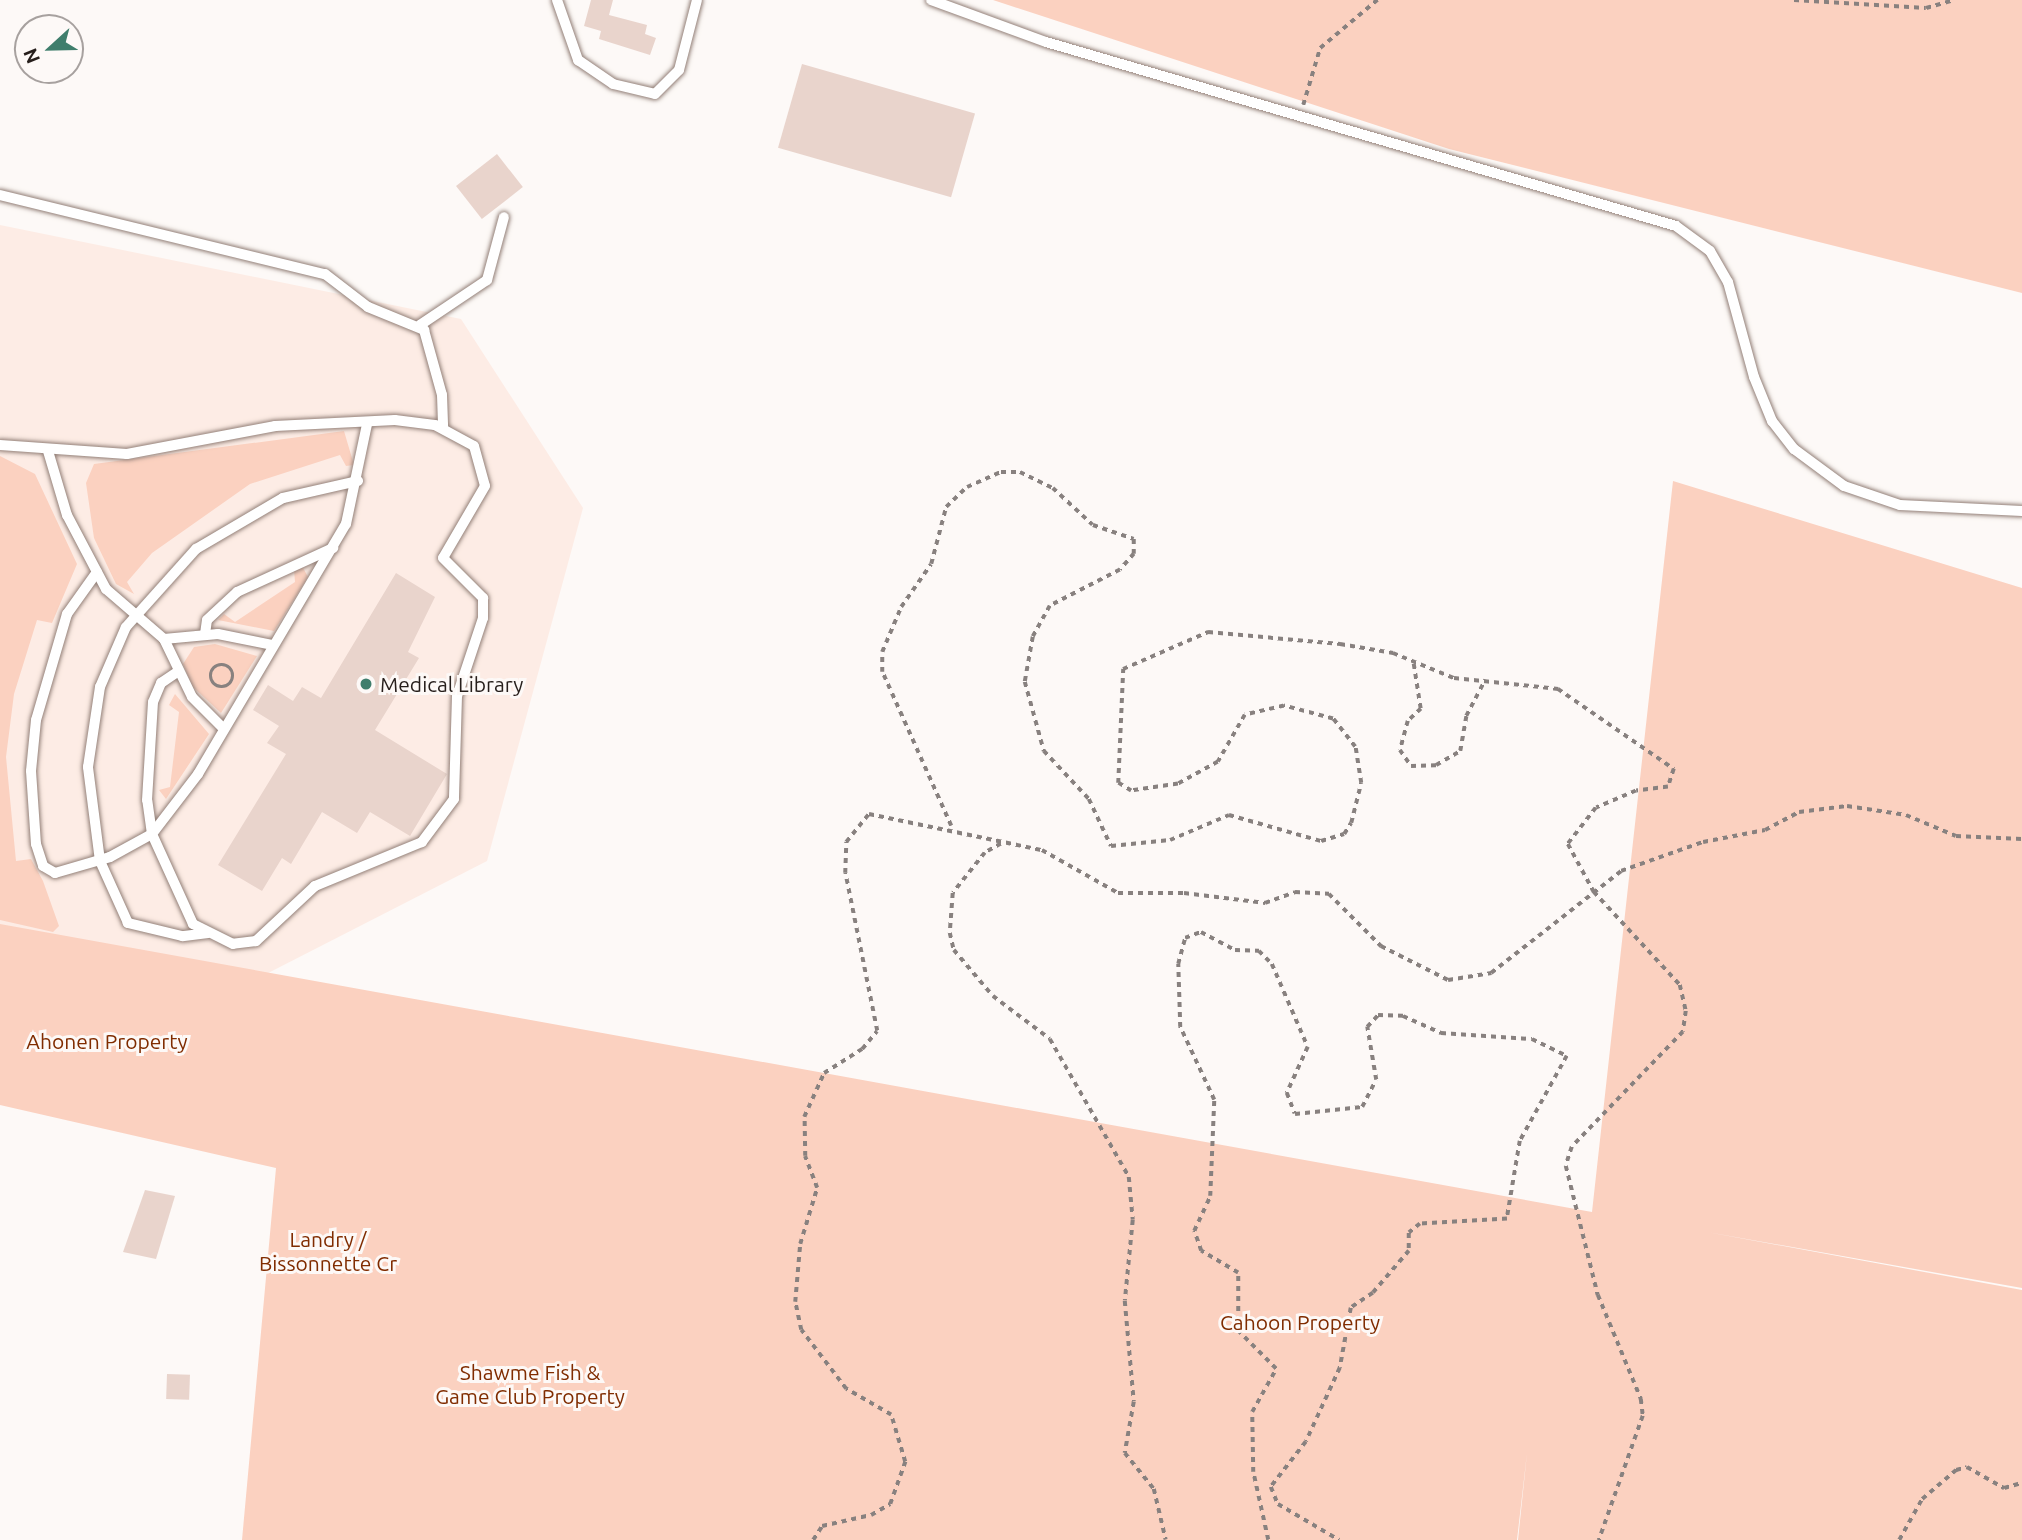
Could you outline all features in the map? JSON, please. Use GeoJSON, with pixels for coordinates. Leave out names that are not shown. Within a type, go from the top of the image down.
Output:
{"type":"FeatureCollection","features":[{"type":"Feature","properties":{"kind":"lane"},"geometry":{"type":"LineString","coordinates":[[556,0],[578,60],[613,84],[655,94],[678,70],[697,0]]}},
{"type":"Feature","properties":{"kind":"lane"},"geometry":{"type":"LineString","coordinates":[[932,0],[1046,43],[1676,226],[1710,251],[1728,282],[1754,377],[1772,421],[1794,449],[1844,486],[1900,505],[2022,511]]}},
{"type":"Feature","properties":{"kind":"lane"},"geometry":{"type":"LineString","coordinates":[[0,195],[325,274],[368,307],[420,326]]}},
{"type":"Feature","properties":{"kind":"lane"},"geometry":{"type":"LineString","coordinates":[[420,326],[487,280],[504,217]]}},
{"type":"Feature","properties":{"kind":"lane"},"geometry":{"type":"LineString","coordinates":[[420,326],[442,395],[443,428]]}},
{"type":"Feature","properties":{"kind":"lane"},"geometry":{"type":"LineString","coordinates":[[0,445],[48,451],[127,454],[275,426],[367,424],[395,420],[443,428],[474,446],[485,486],[443,558],[484,605],[457,696],[454,799],[422,842],[314,886],[256,941],[233,944],[193,924],[152,834],[148,737],[158,690],[176,673]]}},
{"type":"Feature","properties":{"kind":"lane"},"geometry":{"type":"LineString","coordinates":[[97,572],[67,614],[53,651],[30,771],[43,866],[55,873],[100,861],[152,834],[198,774],[222,726],[272,645],[293,623],[333,548],[358,481],[367,424]]}},
{"type":"Feature","properties":{"kind":"lane"},"geometry":{"type":"LineString","coordinates":[[48,451],[67,515],[97,572],[133,618],[164,639],[176,673],[222,726]]}},
{"type":"Feature","properties":{"kind":"lane"},"geometry":{"type":"LineString","coordinates":[[208,933],[182,936],[128,923],[100,861],[90,807],[92,724],[114,650],[133,618],[179,563],[219,531],[302,490],[358,481]]}},
{"type":"Feature","properties":{"kind":"lane"},"geometry":{"type":"LineString","coordinates":[[205,634],[207,620],[237,592],[333,548]]}},
{"type":"Feature","properties":{"kind":"lane"},"geometry":{"type":"LineString","coordinates":[[164,639],[205,634],[272,645]]}},
{"type":"Feature","properties":{"kind":"path"},"geometry":{"type":"LineString","coordinates":[[1299,117],[1320,48],[1377,0]]}},
{"type":"Feature","properties":{"kind":"path"},"geometry":{"type":"LineString","coordinates":[[1794,0],[1926,8],[1954,0]]}},
{"type":"Feature","properties":{"kind":"path"},"geometry":{"type":"LineString","coordinates":[[951,827],[882,672],[882,652],[901,607],[931,564],[946,507],[967,487],[1001,472],[1020,472],[1054,488],[1093,525],[1134,538],[1134,554],[1120,570],[1050,606],[1033,637],[1025,682],[1044,751],[1089,799],[1111,846],[1170,840],[1239,815],[1334,839],[1351,823],[1362,783],[1362,760],[1333,719],[1284,706],[1245,715],[1218,762],[1178,783],[1123,789],[1116,764],[1125,724],[1123,668],[1132,660],[1191,635],[1233,631],[1393,653],[1454,678],[1558,690],[1674,769],[1668,787],[1619,797],[1578,824],[1569,844],[1572,857],[1594,892],[1680,985],[1686,1011],[1683,1032],[1572,1147],[1566,1166],[1598,1295],[1633,1371],[1642,1408],[1599,1540]]}},
{"type":"Feature","properties":{"kind":"path"},"geometry":{"type":"LineString","coordinates":[[1414,663],[1421,709],[1408,721],[1399,750],[1411,766],[1436,765],[1460,751],[1466,716],[1485,680]]}},
{"type":"Feature","properties":{"kind":"path"},"geometry":{"type":"LineString","coordinates":[[220,665],[232,672],[226,687],[211,679],[220,665]]}},
{"type":"Feature","properties":{"kind":"path"},"geometry":{"type":"LineString","coordinates":[[813,1540],[822,1526],[871,1515],[890,1503],[905,1462],[891,1415],[846,1389],[796,1315],[800,1244],[817,1188],[805,1156],[804,1117],[824,1073],[862,1049],[877,1031],[847,901],[846,842],[869,814],[951,827],[1001,844],[1042,850],[1118,893],[1184,893],[1265,903],[1294,892],[1328,894],[1381,946],[1448,980],[1491,973],[1620,871],[1826,806],[1906,815],[1956,836],[2022,839]]}},
{"type":"Feature","properties":{"kind":"path"},"geometry":{"type":"LineString","coordinates":[[1001,844],[985,853],[953,893],[950,933],[954,950],[993,996],[1050,1039],[1129,1177],[1133,1220],[1125,1301],[1134,1402],[1125,1453],[1154,1489],[1166,1540]]}},
{"type":"Feature","properties":{"kind":"path"},"geometry":{"type":"LineString","coordinates":[[1268,1540],[1253,1472],[1252,1412],[1276,1369],[1238,1331],[1238,1273],[1201,1251],[1194,1231],[1210,1196],[1214,1100],[1180,1027],[1178,956],[1185,938],[1201,932],[1235,950],[1259,951],[1272,964],[1308,1047],[1287,1093],[1295,1114],[1362,1107],[1376,1080],[1367,1027],[1378,1015],[1403,1016],[1441,1033],[1532,1039],[1567,1056],[1520,1141],[1507,1219],[1420,1224],[1409,1233],[1409,1251],[1373,1293],[1351,1308],[1340,1368],[1306,1442],[1271,1487],[1278,1504],[1339,1540]]}},
{"type":"Feature","properties":{"kind":"path"},"geometry":{"type":"LineString","coordinates":[[1899,1540],[1922,1499],[1956,1470],[1967,1467],[2004,1488],[2022,1483]]}},
{"type":"Feature","properties":{"kind":"shaded area"},"geometry":{"type":"Polygon","coordinates":[[[0,225],[461,319],[583,508],[487,861],[243,986],[0,927],[0,225]]]}},
{"type":"Feature","properties":{"kind":"green space"},"geometry":{"type":"Polygon","coordinates":[[[993,0],[2022,0],[2022,293],[1449,149],[993,0]]]}},
{"type":"Feature","properties":{"kind":"green space"},"geometry":{"type":"Polygon","coordinates":[[[344,431],[354,465],[346,466],[340,455],[250,484],[152,553],[127,582],[134,594],[116,584],[94,538],[86,483],[94,464],[344,431]]]}},
{"type":"Feature","properties":{"kind":"green space"},"geometry":{"type":"Polygon","coordinates":[[[0,456],[35,474],[77,564],[52,623],[37,620],[14,694],[6,757],[16,861],[31,859],[43,881],[59,926],[53,932],[0,920],[0,456]]]}},
{"type":"Feature","properties":{"kind":"green space"},"geometry":{"type":"Polygon","coordinates":[[[1673,481],[2022,588],[2022,1288],[1707,1232],[2022,1290],[2022,1540],[1518,1540],[1527,1453],[1517,1540],[242,1540],[276,1168],[0,1105],[0,924],[1592,1212],[1673,481]]]}},
{"type":"Feature","properties":{"kind":"green space"},"geometry":{"type":"Polygon","coordinates":[[[302,566],[308,577],[274,631],[218,620],[224,614],[235,622],[295,582],[294,570],[302,566]]]}},
{"type":"Feature","properties":{"kind":"green space"},"geometry":{"type":"Polygon","coordinates":[[[215,644],[257,656],[221,713],[193,687],[183,664],[194,647],[215,644]]]}},
{"type":"Feature","properties":{"kind":"green space"},"geometry":{"type":"Polygon","coordinates":[[[175,694],[209,734],[166,799],[159,790],[170,787],[179,712],[169,705],[175,694]]]}},
{"type":"Feature","properties":{"kind":"building"},"geometry":{"type":"Polygon","coordinates":[[[591,0],[613,0],[609,15],[647,25],[645,34],[656,38],[650,55],[599,39],[601,31],[584,26],[591,0]]]}},
{"type":"Feature","properties":{"kind":"building"},"geometry":{"type":"Polygon","coordinates":[[[802,64],[975,114],[951,197],[778,148],[802,64]]]}},
{"type":"Feature","properties":{"kind":"building"},"geometry":{"type":"Polygon","coordinates":[[[497,154],[523,187],[482,219],[456,186],[497,154]]]}},
{"type":"Feature","properties":{"kind":"building"},"geometry":{"type":"Polygon","coordinates":[[[396,573],[435,597],[408,652],[419,658],[375,730],[447,774],[410,836],[370,812],[357,833],[322,812],[291,864],[282,858],[262,891],[218,865],[286,754],[267,743],[279,726],[253,710],[268,685],[293,701],[302,687],[321,698],[396,573]]]}},
{"type":"Feature","properties":{"kind":"building"},"geometry":{"type":"Polygon","coordinates":[[[145,1190],[175,1196],[156,1259],[123,1252],[145,1190]]]}},
{"type":"Feature","properties":{"kind":"building"},"geometry":{"type":"Polygon","coordinates":[[[167,1374],[190,1375],[189,1400],[166,1399],[167,1374]]]}},
{"type":"Feature","properties":{"kind":"place","name":"Medical Library"},"geometry":{"type":"Point","coordinates":[366,684]}},
{"type":"Feature","properties":{"kind":"park label","name":"Ahonen Property"},"geometry":{"type":"Point","coordinates":[107,1041]}},
{"type":"Feature","properties":{"kind":"park label","name":"Landry / Bissonnette Cr"},"geometry":{"type":"Point","coordinates":[328,1251]}},
{"type":"Feature","properties":{"kind":"park label","name":"Cahoon Property"},"geometry":{"type":"Point","coordinates":[1300,1322]}},
{"type":"Feature","properties":{"kind":"park label","name":"Shawme Fish & Game Club Property"},"geometry":{"type":"Point","coordinates":[530,1384]}}]}
